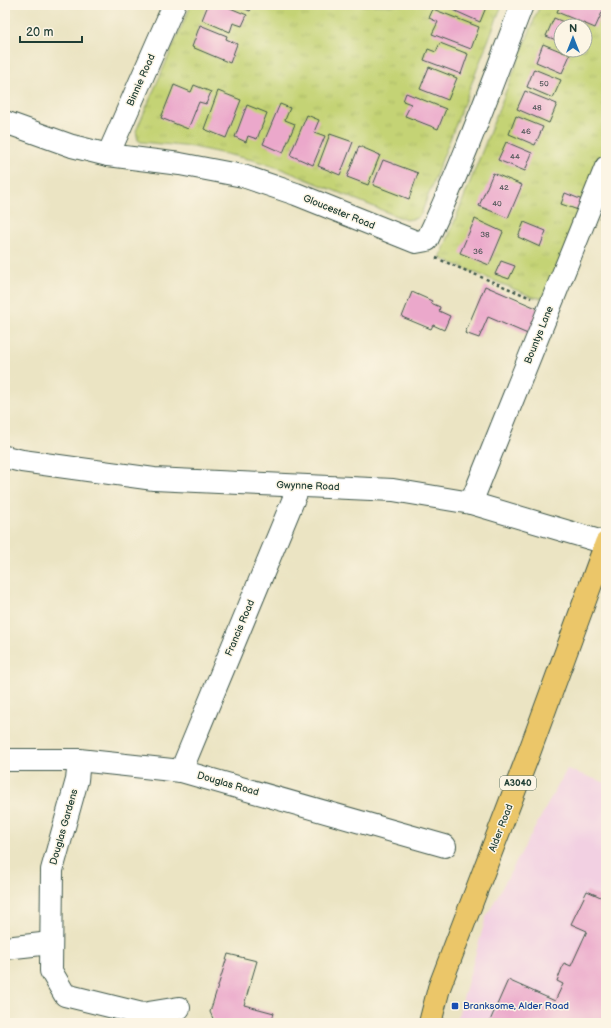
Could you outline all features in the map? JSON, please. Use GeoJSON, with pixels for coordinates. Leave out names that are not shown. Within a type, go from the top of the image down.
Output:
{"type":"FeatureCollection","features":[{"type":"Feature","properties":{"kind":"main road","name":"Alder Road"},"geometry":{"type":"LineString","coordinates":[[430,1023],[439,988],[529,753],[606,543]]}},
{"type":"Feature","properties":{"kind":"street","name":"Binnie Road"},"geometry":{"type":"LineString","coordinates":[[108,155],[174,5]]}},
{"type":"Feature","properties":{"kind":"street"},"geometry":{"type":"LineString","coordinates":[[427,240],[438,218],[522,5]]}},
{"type":"Feature","properties":{"kind":"street","name":"Gloucester Road"},"geometry":{"type":"LineString","coordinates":[[5,122],[72,146],[108,155],[180,164],[243,176],[296,194],[416,242],[427,240]]}},
{"type":"Feature","properties":{"kind":"street","name":"Bountys Lane"},"geometry":{"type":"LineString","coordinates":[[471,503],[606,167]]}},
{"type":"Feature","properties":{"kind":"street","name":"Gwynne Road"},"geometry":{"type":"LineString","coordinates":[[5,457],[22,461],[154,479],[393,490],[471,503],[606,543]]}},
{"type":"Feature","properties":{"kind":"street","name":"Francis Road"},"geometry":{"type":"LineString","coordinates":[[181,771],[299,486]]}},
{"type":"Feature","properties":{"kind":"street","name":"Douglas Road"},"geometry":{"type":"LineString","coordinates":[[5,760],[79,760],[181,771],[445,846]]}},
{"type":"Feature","properties":{"kind":"street","name":"Douglas Gardens"},"geometry":{"type":"LineString","coordinates":[[79,760],[77,780],[52,870],[51,971],[65,995],[142,1014],[180,1008]]}},
{"type":"Feature","properties":{"kind":"street"},"geometry":{"type":"LineString","coordinates":[[5,948],[51,943]]}},
{"type":"Feature","properties":{"kind":"path"},"geometry":{"type":"LineString","coordinates":[[427,240],[434,256],[440,260],[551,306]]}},
{"type":"Feature","properties":{"kind":"shaded area"},"geometry":{"type":"Polygon","coordinates":[[[567,769],[606,783],[606,1023],[456,1023],[486,917],[567,769]]]}},
{"type":"Feature","properties":{"kind":"green space"},"geometry":{"type":"Polygon","coordinates":[[[191,5],[502,5],[421,214],[417,218],[406,220],[279,168],[253,160],[193,147],[141,142],[138,140],[136,131],[191,5]]]}},
{"type":"Feature","properties":{"kind":"green space"},"geometry":{"type":"Polygon","coordinates":[[[540,5],[606,5],[606,149],[547,296],[541,298],[533,297],[440,258],[540,5]]]}},
{"type":"Feature","properties":{"kind":"building"},"geometry":{"type":"Polygon","coordinates":[[[208,5],[223,5],[247,15],[242,26],[233,23],[230,32],[202,20],[208,5]]]}},
{"type":"Feature","properties":{"kind":"building"},"geometry":{"type":"Polygon","coordinates":[[[236,5],[253,5],[250,11],[236,5]]]}},
{"type":"Feature","properties":{"kind":"building"},"geometry":{"type":"Polygon","coordinates":[[[442,5],[487,5],[480,22],[442,5]]]}},
{"type":"Feature","properties":{"kind":"building"},"geometry":{"type":"Polygon","coordinates":[[[560,5],[605,6],[595,28],[593,27],[593,18],[571,18],[557,12],[560,5]]]}},
{"type":"Feature","properties":{"kind":"building"},"geometry":{"type":"Polygon","coordinates":[[[433,9],[479,27],[471,49],[432,34],[438,22],[429,18],[433,9]]]}},
{"type":"Feature","properties":{"kind":"building"},"geometry":{"type":"Polygon","coordinates":[[[553,20],[553,39],[546,36],[553,20]]]}},
{"type":"Feature","properties":{"kind":"building"},"geometry":{"type":"Polygon","coordinates":[[[200,25],[227,36],[226,39],[237,44],[230,63],[192,47],[200,25]]]}},
{"type":"Feature","properties":{"kind":"building"},"geometry":{"type":"Polygon","coordinates":[[[440,43],[468,54],[461,74],[424,60],[428,49],[436,52],[440,43]]]}},
{"type":"Feature","properties":{"kind":"building"},"geometry":{"type":"Polygon","coordinates":[[[543,44],[553,48],[553,58],[569,58],[562,73],[536,62],[543,44]]]}},
{"type":"Feature","properties":{"kind":"building"},"geometry":{"type":"Polygon","coordinates":[[[429,67],[457,78],[448,100],[420,89],[429,67]]]}},
{"type":"Feature","properties":{"kind":"building"},"geometry":{"type":"Polygon","coordinates":[[[534,69],[561,80],[553,98],[527,87],[534,69]]]}},
{"type":"Feature","properties":{"kind":"building"},"geometry":{"type":"Polygon","coordinates":[[[174,85],[191,92],[194,85],[211,92],[206,104],[199,102],[188,129],[161,118],[174,85]]]}},
{"type":"Feature","properties":{"kind":"building"},"geometry":{"type":"Polygon","coordinates":[[[218,91],[241,100],[226,138],[204,129],[218,91]]]}},
{"type":"Feature","properties":{"kind":"building"},"geometry":{"type":"Polygon","coordinates":[[[525,91],[557,104],[549,123],[517,109],[525,91]]]}},
{"type":"Feature","properties":{"kind":"building"},"geometry":{"type":"Polygon","coordinates":[[[406,93],[446,109],[438,129],[405,116],[411,104],[403,101],[406,93]]]}},
{"type":"Feature","properties":{"kind":"building"},"geometry":{"type":"Polygon","coordinates":[[[280,104],[290,108],[285,120],[295,124],[283,153],[263,144],[280,104]]]}},
{"type":"Feature","properties":{"kind":"building"},"geometry":{"type":"Polygon","coordinates":[[[247,105],[267,113],[257,139],[248,136],[246,142],[235,137],[247,105]]]}},
{"type":"Feature","properties":{"kind":"building"},"geometry":{"type":"Polygon","coordinates":[[[307,115],[319,120],[314,132],[325,136],[313,165],[290,155],[307,115]]]}},
{"type":"Feature","properties":{"kind":"building"},"geometry":{"type":"Polygon","coordinates":[[[516,116],[543,127],[535,145],[509,134],[516,116]]]}},
{"type":"Feature","properties":{"kind":"building"},"geometry":{"type":"Polygon","coordinates":[[[330,134],[353,142],[340,175],[318,166],[330,134]]]}},
{"type":"Feature","properties":{"kind":"building"},"geometry":{"type":"Polygon","coordinates":[[[506,142],[532,153],[525,171],[498,160],[506,142]]]}},
{"type":"Feature","properties":{"kind":"building"},"geometry":{"type":"Polygon","coordinates":[[[359,146],[380,155],[368,185],[347,177],[359,146]]]}},
{"type":"Feature","properties":{"kind":"building"},"geometry":{"type":"Polygon","coordinates":[[[383,160],[418,173],[409,199],[373,185],[383,160]]]}},
{"type":"Feature","properties":{"kind":"building"},"geometry":{"type":"Polygon","coordinates":[[[493,173],[522,185],[508,218],[479,206],[493,173]]]}},
{"type":"Feature","properties":{"kind":"building"},"geometry":{"type":"Polygon","coordinates":[[[565,193],[585,201],[581,211],[561,204],[565,193]]]}},
{"type":"Feature","properties":{"kind":"building"},"geometry":{"type":"Polygon","coordinates":[[[475,219],[503,232],[489,265],[460,253],[475,219]]]}},
{"type":"Feature","properties":{"kind":"building"},"geometry":{"type":"Polygon","coordinates":[[[524,222],[546,231],[540,247],[518,237],[524,222]]]}},
{"type":"Feature","properties":{"kind":"building"},"geometry":{"type":"Polygon","coordinates":[[[501,261],[515,266],[509,279],[495,274],[501,261]]]}},
{"type":"Feature","properties":{"kind":"building"},"geometry":{"type":"Polygon","coordinates":[[[485,286],[541,310],[530,335],[488,317],[479,338],[465,333],[485,286]]]}},
{"type":"Feature","properties":{"kind":"building"},"geometry":{"type":"Polygon","coordinates":[[[412,292],[432,301],[431,303],[440,307],[439,311],[450,316],[444,330],[433,325],[431,329],[402,317],[412,292]]]}},
{"type":"Feature","properties":{"kind":"building"},"geometry":{"type":"Polygon","coordinates":[[[606,890],[606,1023],[489,1023],[508,980],[555,1001],[563,984],[557,981],[564,963],[571,966],[587,931],[571,924],[587,891],[603,898],[606,890]]]}},
{"type":"Feature","properties":{"kind":"building"},"geometry":{"type":"Polygon","coordinates":[[[228,954],[257,961],[244,1005],[274,1013],[271,1023],[215,1023],[210,1012],[228,954]]]}},
{"type":"Feature","properties":{"kind":"place","name":"Branksome, Alder Road"},"geometry":{"type":"Point","coordinates":[455,1006]}}]}
